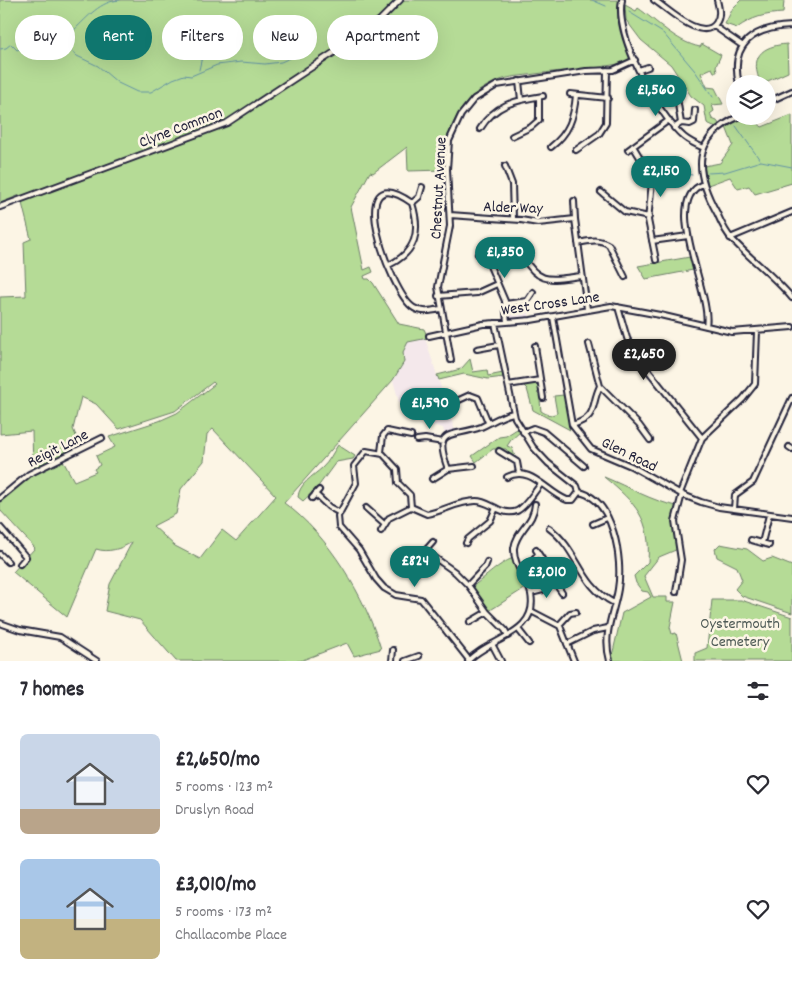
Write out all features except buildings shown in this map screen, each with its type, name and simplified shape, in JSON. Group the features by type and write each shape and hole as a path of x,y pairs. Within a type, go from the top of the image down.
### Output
{"main road":[{"name":"Clyne Common","path":"0,208 228,123 362,34 379,21 400,0"}],"street":[{"path":"622,0 622,28 639,70 674,128 687,140 704,148"},
{"path":"654,0 690,26 702,30 714,26 719,16 717,0"},
{"path":"714,26 743,46"},
{"path":"738,75 736,66 743,46 754,34 764,29 792,26"},
{"name":"Chestnut Avenue","path":"451,360 452,354 445,332 438,296 439,274 448,240 450,215 447,169 448,150 456,122 474,98 497,86 519,81 622,67 634,58"},
{"path":"639,70 649,67"},
{"path":"576,150 599,134 604,126 608,98 607,70"},
{"path":"519,81 521,100"},
{"path":"670,82 677,98 681,123"},
{"path":"776,98 792,91"},
{"path":"570,94 608,98"},
{"path":"551,147 568,130 573,118 576,95"},
{"path":"480,129 499,107 521,100 541,97 539,120 519,135 512,136"},
{"path":"674,128 681,123 690,124 694,122 695,110"},
{"path":"628,150 669,120"},
{"path":"726,125 713,133 704,148 700,163 703,184 730,238 792,298"},
{"path":"633,146 651,178 652,188 649,217 656,260"},
{"path":"505,166 512,184 513,219"},
{"path":"703,184 695,187 689,195 688,236 707,308 706,326"},
{"path":"412,203 418,197 422,187"},
{"path":"600,192 625,212 649,217"},
{"path":"412,203 398,196 387,194 380,196 375,202 374,211 378,234 389,265 409,305 421,311 440,309"},
{"path":"574,201 587,309"},
{"path":"389,265 402,259 413,244 415,231 412,203"},
{"path":"730,238 792,212"},
{"name":"Alder Way","path":"450,215 513,219 538,223 575,219"},
{"path":"652,241 688,236"},
{"path":"578,243 593,240 609,245 620,273 625,277"},
{"path":"478,254 487,259 505,304 507,322"},
{"path":"524,257 529,261 535,274 543,278 582,276"},
{"path":"438,296 477,293 497,284"},
{"path":"505,304 527,301 533,292"},
{"path":"618,307 627,338 635,354 702,438"},
{"name":"West Cross Lane","path":"430,336 495,323 553,317 587,309 618,307 732,332 792,328"},
{"name":"Glen Road","path":"553,317 572,425 591,449 630,466 681,494 719,507 792,517"},
{"path":"495,323 513,413 523,432 542,456 577,486 579,492"},
{"path":"676,592 681,560 675,521 681,494 702,438 754,387 757,376 757,331"},
{"path":"572,425 586,420 593,413 600,386 589,344"},
{"path":"476,349 499,346"},
{"path":"536,346 543,398"},
{"path":"508,385 540,380"},
{"path":"600,386 639,425 650,440"},
{"path":"458,394 460,399 470,395 480,399 488,422"},
{"path":"734,509 735,495 753,482 792,398"},
{"path":"448,469 442,452 443,442 454,433 477,428 513,413"},
{"path":"523,432 533,428 544,432 584,466"},
{"path":"381,452 386,432 390,431 411,436"},
{"path":"402,440 404,434"},
{"name":"Reigit Lane","path":"0,498 29,474 102,438"},
{"path":"416,440 428,439 443,442"},
{"path":"360,448 363,452"},
{"path":"411,507 409,493 398,483 397,469 381,452 369,450 363,452 354,466 356,483 340,513 338,525 359,550 381,585 396,595 421,599 469,660 481,648 508,636 518,629 531,611 531,593 514,558 515,544 518,536 531,515 535,504"},
{"path":"500,451 507,452 517,462 519,473"},
{"path":"432,479 437,473 467,463 474,466"},
{"path":"511,477 519,473 529,476 567,500 573,500 579,492"},
{"path":"411,507 427,514 460,503 480,501 506,513 515,513 522,508 541,484"},
{"path":"319,490 314,496 340,513"},
{"path":"579,492 588,494 598,503 608,518 615,537 618,554 618,590 608,628 610,661"},
{"path":"371,511 375,507"},
{"path":"381,531 389,518 411,507"},
{"path":"366,508 384,524"},
{"path":"466,543 468,539 490,520 496,508"},
{"path":"762,543 769,515"},
{"path":"595,522 608,518"},
{"path":"0,527 26,557 20,564"},
{"path":"549,528 568,547 589,584 601,596 614,603"},
{"path":"750,540 769,545"},
{"path":"417,572 419,558 424,550 433,542"},
{"path":"424,550 468,585 487,612 508,636"},
{"path":"521,572 537,552 542,559"},
{"path":"0,554 8,562"},
{"path":"468,585 485,567 487,562"},
{"path":"485,567 490,569"},
{"path":"551,577 562,593"},
{"path":"531,593 543,590 553,582"},
{"path":"531,611 558,625 574,661"},
{"path":"470,622 487,612"},
{"path":"558,625 570,613 576,612"},
{"path":"0,623 20,630 60,637 97,661"},
{"path":"568,644 593,631 608,628"},
{"path":"518,629 530,643"},
{"path":"492,644 501,661"},
{"path":"392,661 393,650"},
{"path":"405,661 419,656"}],"shaded area":[{"path":"527,302 530,319 508,320 507,305"},
{"path":"425,338 455,431 445,436 443,428 403,417 393,380 404,362 403,352 408,342"}],"green space":[{"path":"0,0 620,0 619,20 630,57 627,62 593,68 511,77 485,87 473,95 456,116 447,142 445,170 408,171 407,147 373,173 370,172 351,207 364,270 371,267 373,272 364,276 365,279 369,279 373,283 399,324 424,329 428,338 408,342 403,352 404,362 393,380 284,503 316,532 343,568 366,609 381,649 354,656 347,643 300,661 176,661 140,620 105,611 110,584 132,542 114,550 96,549 67,617 13,572 35,548 0,510 0,500 3,497 27,477 62,459 74,481 96,472 94,469 100,465 96,456 115,447 109,437 159,421 177,413 215,384 213,382 175,411 119,429 96,404 81,397 73,429 81,447 33,470 32,431 0,434 0,297 26,296 24,242 31,239 20,195 0,203","holes":["213,429 276,496 236,541 222,530 200,559 175,546 153,526 176,514 181,489 204,461 207,434"]},
{"path":"741,0 784,0 783,13 759,17 737,28 725,24 733,8"},
{"path":"625,5 636,11 638,8 683,41 700,47 702,44 721,55 716,66 717,72 714,72 712,68 701,73 707,87 715,88 723,104 712,105 714,111 710,114 712,119 719,124 716,127 707,123 704,106 691,96 671,65 641,40 626,20"},
{"path":"787,44 788,72 776,77 776,75 758,75 756,67 760,55 764,50"},
{"path":"792,115 792,183 755,194 749,186 738,189 730,177 708,185 704,166 720,163 733,145 726,127 730,125 760,125 762,127 776,125 776,121"},
{"path":"690,257 693,270 646,279 638,266"},
{"path":"470,359 473,372 487,370 488,376 503,373 504,377 488,379 464,374 439,380 437,375 461,369"},
{"path":"539,383 541,390 537,393 542,397 540,400 541,411 545,413 551,415 557,413 554,396 564,395 570,430 533,410 527,389 523,385"},
{"path":"517,429 520,432 507,446 512,448 516,459 506,449 493,449 476,462 472,456 499,437 506,436"},
{"path":"338,445 355,456 353,459 336,462 317,488 303,501 298,497 301,488 324,466"},
{"path":"604,477 649,497 677,506 673,520 678,549 659,557 644,576 653,597 667,597 667,602 675,602 670,627 672,634 676,633 683,661 614,661 612,656 622,613 651,597 648,592 642,591 636,583 634,576 648,562 647,534 644,523 633,504"},
{"path":"720,544 747,549 763,561 772,558 792,566 792,613 742,596 735,589 742,580 737,567 717,557 715,549"},
{"path":"513,558 525,588 489,611 473,586 497,567"},
{"name":"Oystermouth Cemetery","path":"712,600 741,600 792,617 792,661 695,661 695,653 707,648"}],"waterway":[{"path":"75,29 89,15 106,3 120,0"},
{"path":"592,0 606,6"},
{"path":"629,12 663,33 695,71 713,97"},
{"path":"0,49 6,48 11,44 15,48"},
{"path":"75,54 98,66 118,83 137,92 151,92 173,79 184,75 191,76 217,65 241,62 265,64 286,60"},
{"path":"199,70 201,60"},
{"path":"736,126 760,160"},
{"path":"708,173 725,172 761,161 792,167"},
{"path":"655,177 673,171 692,175"}]}
